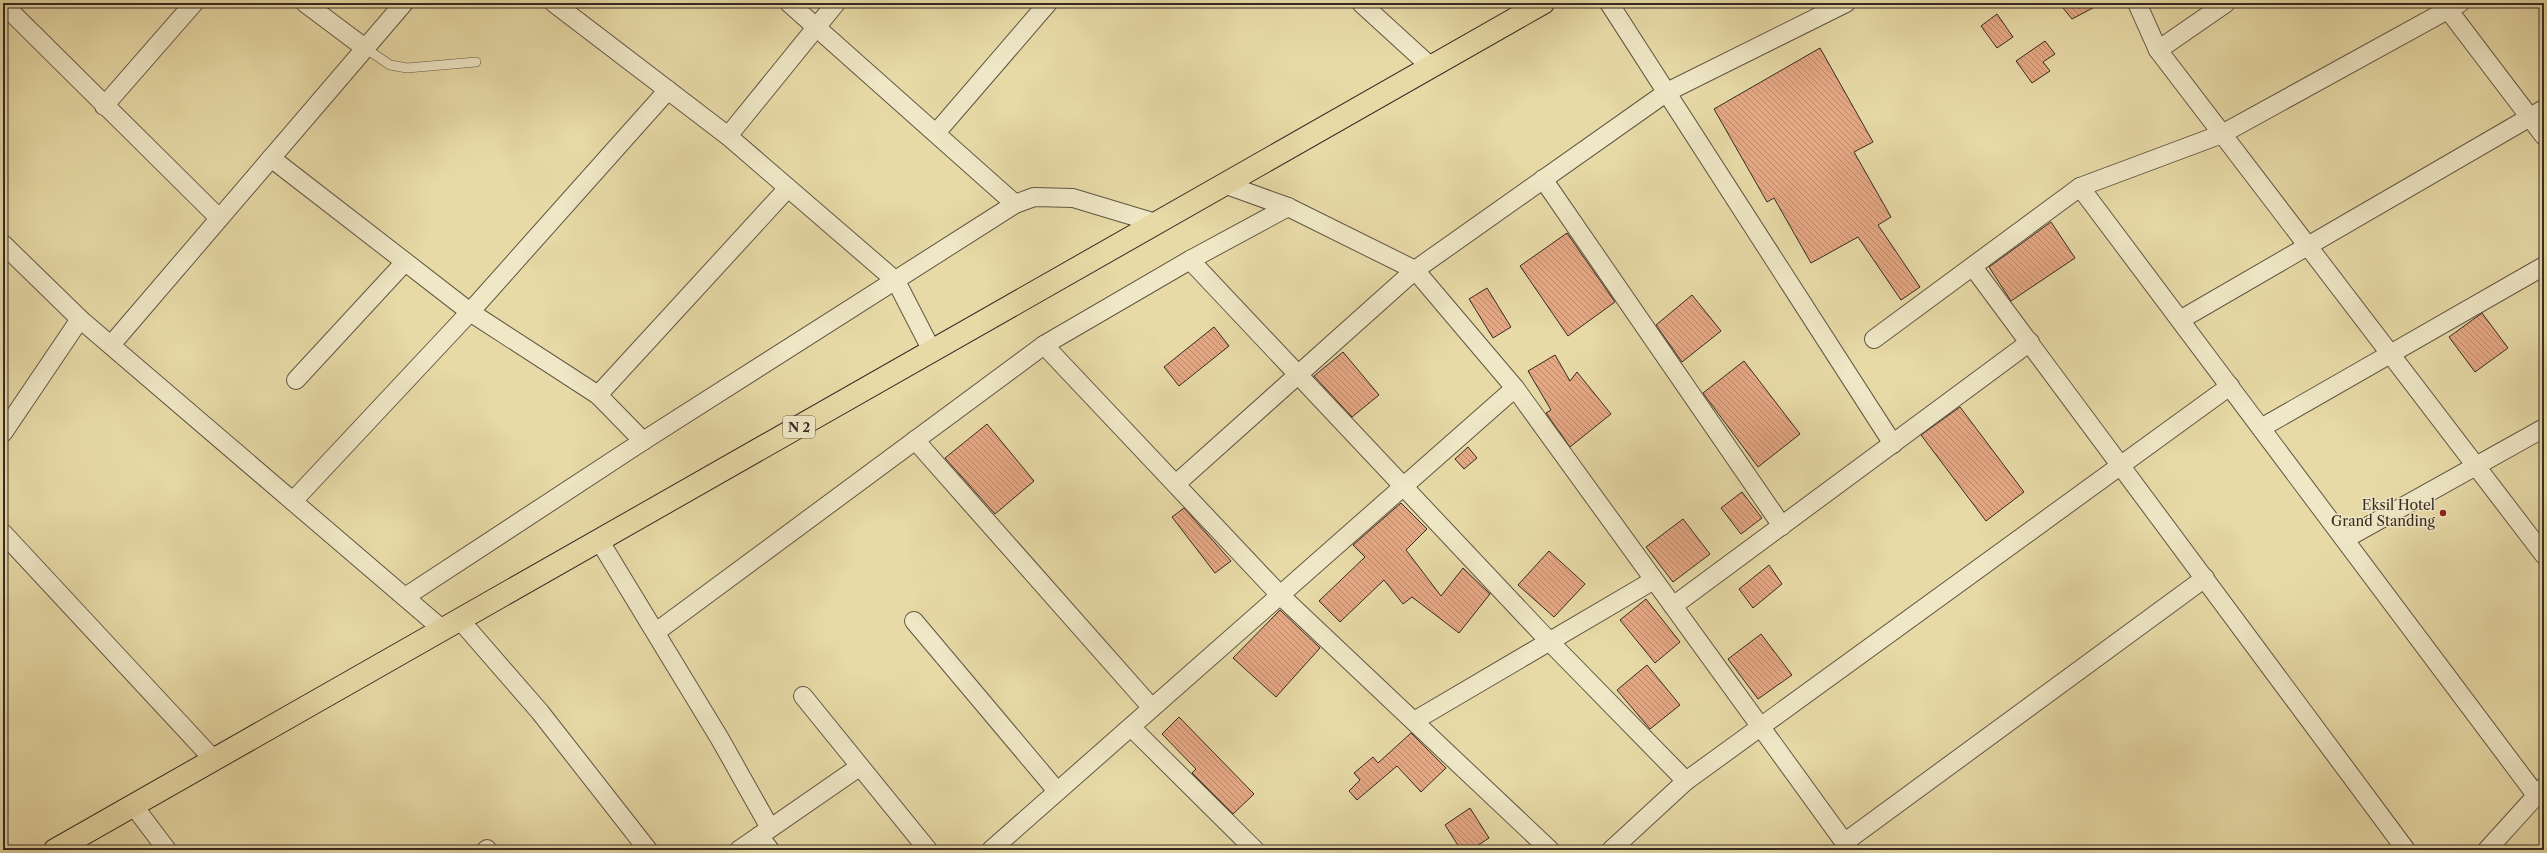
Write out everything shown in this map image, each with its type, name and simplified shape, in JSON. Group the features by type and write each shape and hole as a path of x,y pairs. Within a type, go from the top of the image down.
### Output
{"highway":[{"name":"N 2","path":"55,850 1543,3"}],"street":[{"path":"104,106 194,3"},
{"path":"305,3 365,48"},
{"path":"111,344 404,3"},
{"path":"554,3 728,136 896,281 932,351"},
{"path":"789,3 1016,204"},
{"path":"728,136 836,3"},
{"path":"1361,3 1431,67"},
{"path":"1609,3 1893,444"},
{"path":"1176,483 1416,270 1543,179 1667,92 1846,3"},
{"path":"2136,3 2158,50 2544,555"},
{"path":"2158,50 2226,3"},
{"path":"3,4 104,106 219,218"},
{"path":"936,133 1043,5"},
{"path":"1874,339 2080,187 2222,134 2451,5 2537,113 2544,136"},
{"path":"293,501 470,312 668,90"},
{"path":"2180,320 2537,113"},
{"path":"271,158 470,312 598,395 643,441"},
{"path":"1543,179 1782,526"},
{"path":"1224,184 1288,207 1416,270 1515,388 1848,846 2205,578"},
{"path":"2080,187 2345,539 2542,792 2487,850"},
{"path":"598,395 788,188"},
{"path":"405,597 643,441 1016,204 1034,197 1073,198 1156,223"},
{"path":"656,632 1044,345 1190,260 1288,207"},
{"path":"4,246 80,319 405,597 451,624 540,712 648,850"},
{"path":"1190,260 1549,641 1686,781"},
{"path":"296,380 406,262"},
{"path":"2261,428 2544,266"},
{"path":"1973,267 2406,850"},
{"path":"3,433 80,319"},
{"path":"1673,606 2030,342"},
{"path":"1044,345 1176,483 1280,595 1550,850"},
{"path":"1611,850 1686,781 2230,386"},
{"path":"991,850 1515,388"},
{"path":"2345,539 2544,428"},
{"path":"915,440 1152,708"},
{"path":"3,533 214,760"},
{"path":"599,540 656,632 766,838"},
{"path":"1414,721 1654,580"},
{"path":"914,621 1058,791"},
{"path":"803,696 859,767 928,850"},
{"path":"1131,727 1255,850"},
{"path":"739,850 766,838 859,767"},
{"path":"133,805 167,850"}],"lane":[{"path":"365,48 390,65 407,68 476,62"}],"building":[{"path":"2059,3 2102,3 2072,19"},
{"path":"1997,14 2013,37 1997,48 1981,26"},
{"path":"2045,41 2055,54 2043,62 2050,71 2032,83 2016,61"},
{"path":"1820,48 1873,142 1854,152 1891,217 1878,225 1920,287 1901,300 1858,237 1811,263 1774,198 1767,202 1714,109"},
{"path":"2051,222 2075,258 2011,301 1989,267"},
{"path":"1567,233 1615,302 1568,336 1520,266"},
{"path":"1487,288 1511,327 1493,338 1469,299"},
{"path":"1692,295 1721,331 1682,362 1656,325"},
{"path":"2482,313 2508,348 2475,372 2449,337"},
{"path":"1214,327 1229,346 1179,386 1164,367"},
{"path":"1343,352 1379,395 1352,417 1314,376"},
{"path":"1555,355 1570,381 1577,372 1611,414 1570,447 1546,413 1551,410 1528,371"},
{"path":"1744,361 1800,434 1758,467 1703,393"},
{"path":"1960,407 2024,492 1986,521 1921,435"},
{"path":"987,424 1034,481 995,514 945,458"},
{"path":"1468,447 1477,458 1464,469 1455,459"},
{"path":"1742,492 1762,518 1741,534 1721,508"},
{"path":"1401,503 1427,529 1406,550 1441,596 1463,568 1490,594 1459,633 1412,597 1403,604 1384,580 1340,622 1319,601 1365,557 1353,545"},
{"path":"1184,508 1231,561 1215,573 1172,517"},
{"path":"1683,519 1710,554 1673,582 1646,547"},
{"path":"1549,551 1585,584 1554,617 1518,585"},
{"path":"1769,565 1782,584 1753,608 1739,589"},
{"path":"1646,599 1680,642 1655,663 1620,620"},
{"path":"1280,610 1320,648 1276,697 1233,658"},
{"path":"1761,634 1792,675 1758,699 1728,659"},
{"path":"1647,665 1680,705 1650,729 1617,690"},
{"path":"1179,717 1254,794 1233,814 1192,773 1196,769 1162,734"},
{"path":"1411,733 1446,768 1421,792 1397,766 1357,800 1349,791 1360,780 1354,773 1373,757 1378,763"},
{"path":"1470,808 1489,838 1471,850 1461,850 1445,825"}],"place":[{"name":"Eksil Hotel Grand Standing","path":"2443,513"}]}
